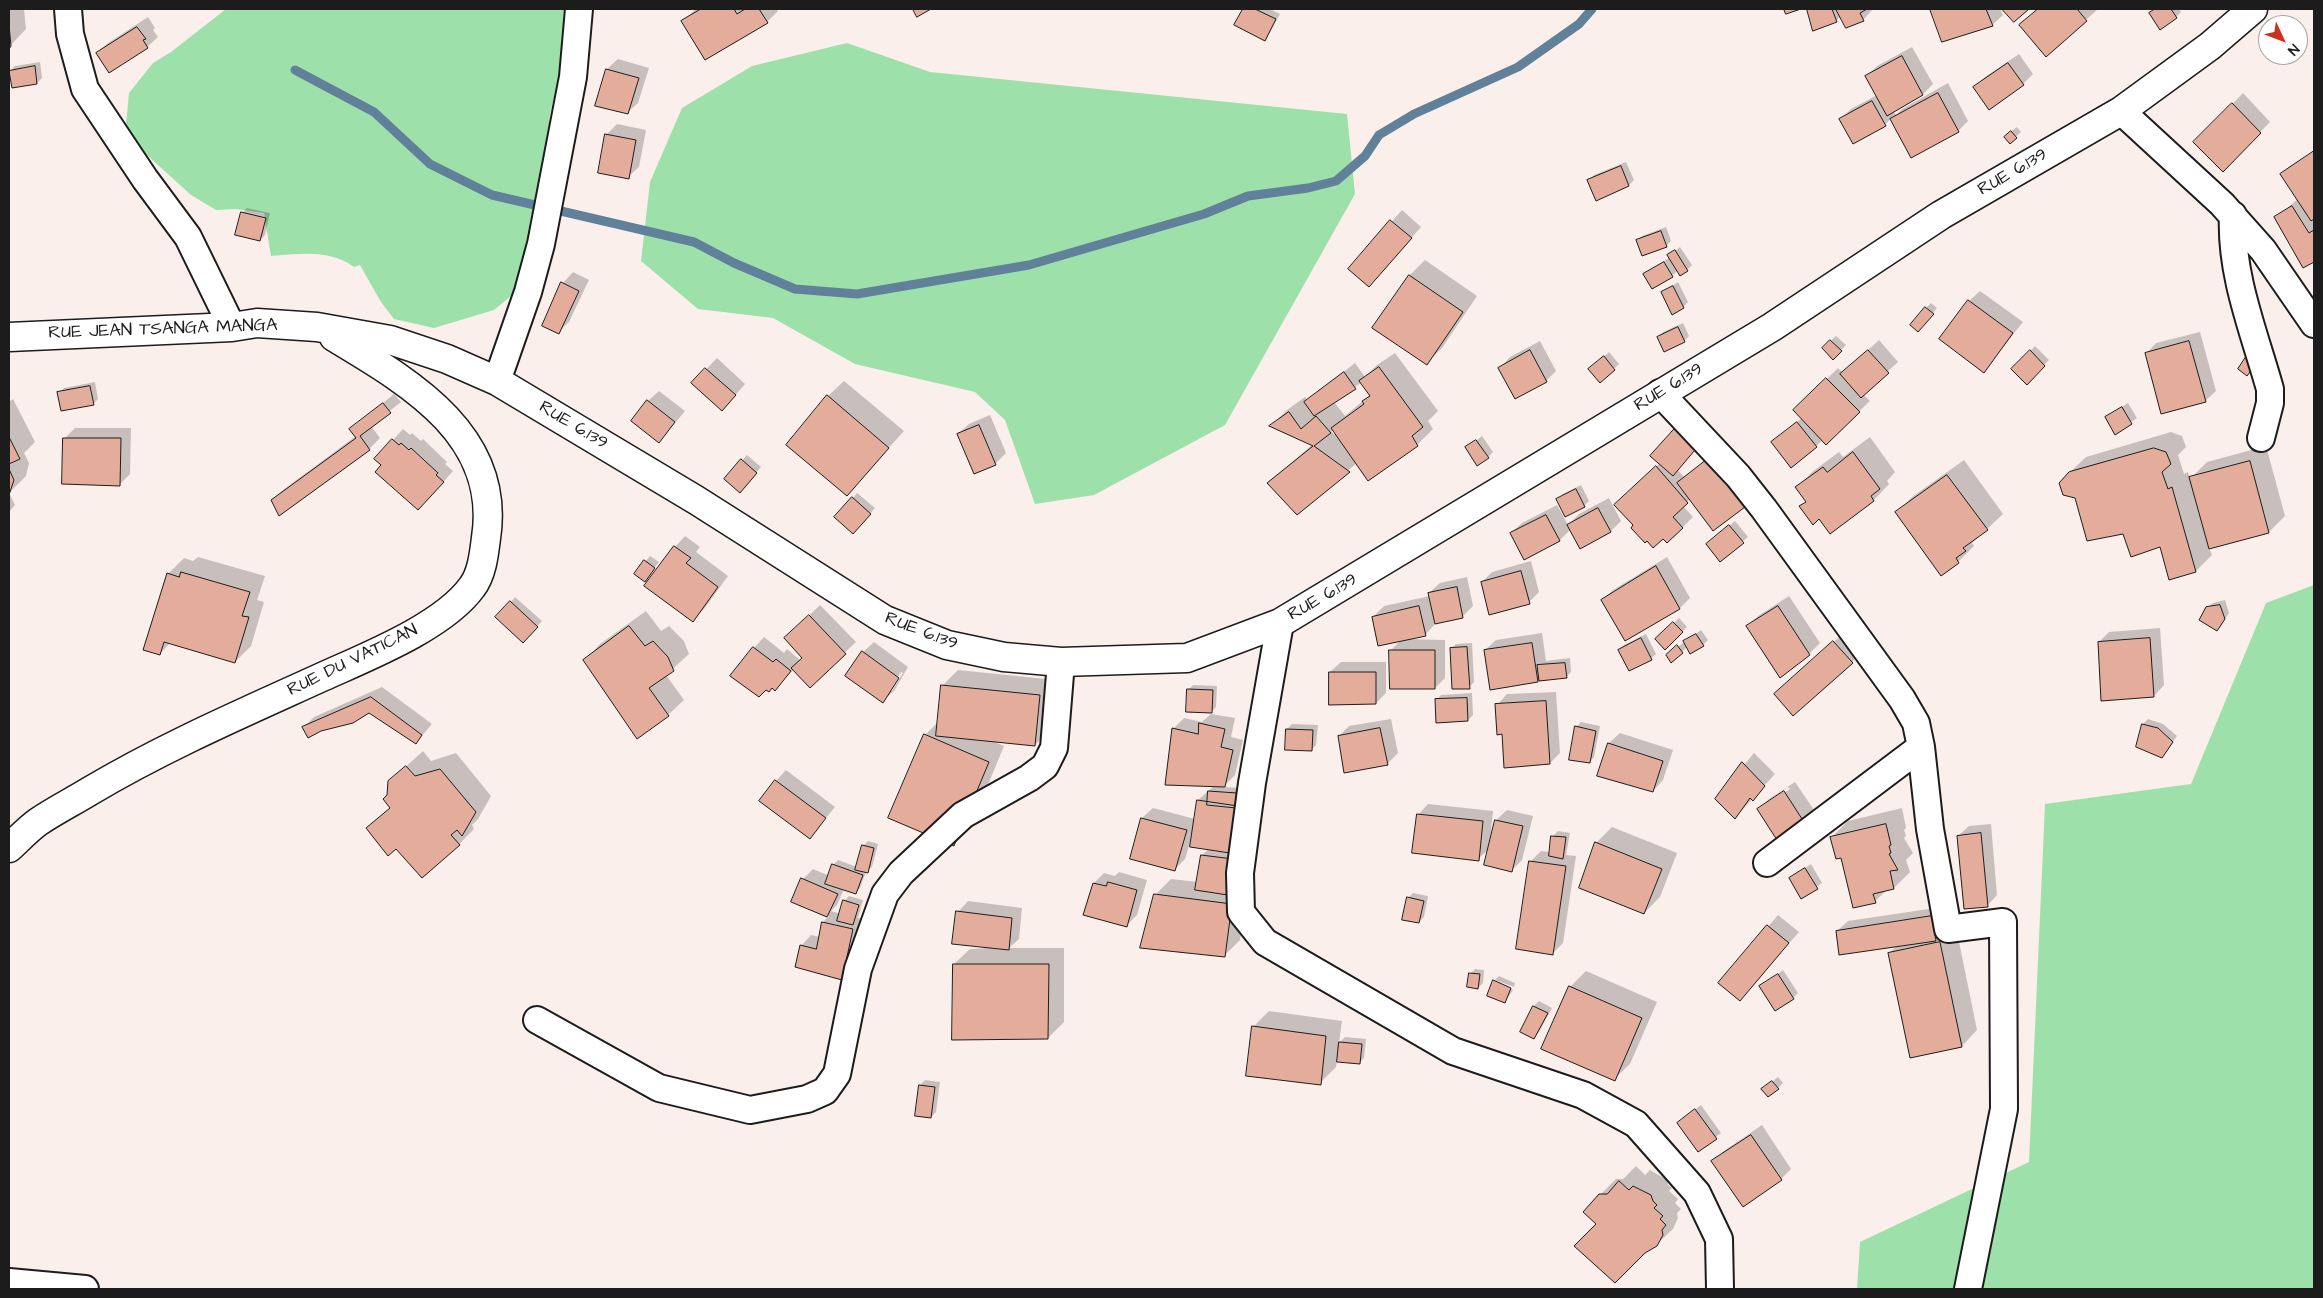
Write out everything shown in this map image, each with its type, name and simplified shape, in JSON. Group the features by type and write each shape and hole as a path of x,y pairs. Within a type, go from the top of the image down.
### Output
{"street":[{"path":"68,9 70,34 85,89 145,179 188,237 232,327"},
{"path":"496,381 528,292 541,244 573,77 579,9"},
{"name":"RUE 6.139","path":"317,327 390,340 447,359 496,381 696,500 885,620 947,645 1004,657 1061,662 1187,658 1280,623 1772,327 1941,215 2121,111 2210,46 2253,9"},
{"path":"2121,111 2233,215 2264,250 2314,324"},
{"path":"2233,215 2232,240 2235,268 2270,389 2270,403 2261,438"},
{"name":"RUE JEAN TSANGA MANGA","path":"9,337 232,327 257,323 317,327"},
{"name":"RUE DU VATICAN","path":"9,848 38,822 126,770 209,729 410,636 454,606 473,586 483,562 489,522 485,482 469,444 432,403 383,366 317,327"},
{"path":"1660,393 1738,476 1764,509 1902,699 1916,723 1921,747 1930,829 1948,928 2003,922 2004,1110 1968,1289"},
{"path":"1280,623 1252,784 1241,863 1241,912 1265,942 1454,1051 1583,1095 1636,1124 1696,1193 1719,1239 1720,1289"},
{"path":"537,1020 659,1088 750,1110 807,1099 825,1091 836,1074 858,969 885,894 901,874 963,815 1029,778 1045,766 1054,748 1061,662"},
{"path":"1767,862 1921,747"},
{"path":"9,1282 85,1289"}],"green space":[{"path":"226,9 577,9 550,114 532,272 522,287 494,310 434,328 394,319 381,302 360,265 354,267 345,261 325,255 292,254 271,256 264,213 236,209 216,210 191,195 125,135 129,93 153,63 171,52"},
{"path":"847,43 930,72 1347,114 1355,194 1225,425 1094,495 1035,504 1005,420 975,392 855,364 773,318 698,309 641,261 650,182 682,108 752,66"},
{"path":"2314,585 2314,1289 1857,1289 1860,1242 2029,1162 2045,804 2191,784 2266,603"}],"building":[{"path":"701,9 734,9 737,14 745,9 759,9 768,23 705,60 681,21"},
{"path":"913,9 931,9 917,17"},
{"path":"1243,9 1255,9 1276,19 1265,41 1234,25"},
{"path":"1784,9 1801,9 1786,14"},
{"path":"1807,9 1832,9 1837,22 1813,31"},
{"path":"1836,9 1867,9 1860,13 1864,21 1846,28"},
{"path":"1930,9 1986,9 1993,26 1942,42"},
{"path":"2002,9 2029,9 2014,22"},
{"path":"2038,9 2077,9 2087,21 2046,57 2019,25"},
{"path":"2155,9 2171,9 2177,18 2160,30 2149,13"},
{"path":"9,25 11,46 9,49"},
{"path":"137,27 146,39 143,40 148,48 109,73 96,53"},
{"path":"1902,56 1923,95 1887,116 1865,76"},
{"path":"2008,63 2024,85 1989,110 1973,87"},
{"path":"35,66 37,84 12,88 9,71"},
{"path":"606,69 639,78 628,114 595,106"},
{"path":"1938,93 1959,132 1911,158 1890,119"},
{"path":"1872,101 1886,126 1853,144 1839,119"},
{"path":"2232,103 2261,133 2223,172 2193,142"},
{"path":"2011,131 2017,138 2010,144 2004,137"},
{"path":"605,134 636,140 629,179 598,173"},
{"path":"2314,151 2314,219 2311,221 2280,174"},
{"path":"1621,166 1629,186 1596,201 1587,180"},
{"path":"2292,206 2309,233 2314,230 2314,262 2303,268 2274,217"},
{"path":"241,212 266,218 260,241 235,235"},
{"path":"1390,220 1412,238 1369,287 1348,269"},
{"path":"1661,231 1667,247 1642,256 1636,240"},
{"path":"1675,250 1688,271 1680,276 1667,255"},
{"path":"1664,262 1673,277 1652,289 1643,274"},
{"path":"1409,275 1463,312 1427,365 1372,328"},
{"path":"561,282 579,291 559,334 542,326"},
{"path":"1673,286 1684,308 1672,315 1661,292"},
{"path":"1968,300 2013,333 1984,373 1939,339"},
{"path":"1925,307 1934,314 1918,332 1910,325"},
{"path":"1678,327 1685,342 1664,352 1657,337"},
{"path":"1830,340 1842,351 1833,360 1822,348"},
{"path":"2189,341 2206,402 2161,414 2145,353"},
{"path":"1530,350 1547,382 1515,399 1498,368"},
{"path":"1868,350 1889,373 1861,398 1840,374"},
{"path":"2030,350 2045,366 2027,385 2011,369"},
{"path":"1604,356 1615,370 1600,383 1588,369"},
{"path":"2246,357 2255,365 2247,376 2238,369"},
{"path":"1379,367 1423,427 1412,436 1418,446 1368,481 1331,428 1364,404 1362,401 1370,396 1359,381"},
{"path":"705,368 736,395 722,411 691,383"},
{"path":"1344,372 1356,389 1314,416 1304,402"},
{"path":"1826,378 1860,412 1826,445 1793,410"},
{"path":"90,386 94,405 61,411 57,392"},
{"path":"827,395 889,448 847,496 786,445"},
{"path":"647,400 675,422 659,443 631,421"},
{"path":"383,403 391,413 360,436 370,450 279,516 271,500 356,438 349,429"},
{"path":"2122,407 2132,424 2115,435 2105,417"},
{"path":"1289,412 1301,429 1316,416 1331,433 1314,446 1350,472 1297,515 1267,483 1313,446 1269,426"},
{"path":"1797,422 1817,447 1791,468 1771,442"},
{"path":"979,425 996,465 974,474 957,434"},
{"path":"1678,425 1700,444 1673,476 1650,456"},
{"path":"9,437 20,459 9,464"},
{"path":"63,438 121,438 120,486 62,484"},
{"path":"392,439 399,445 401,443 409,450 411,448 438,473 436,475 444,482 418,510 375,472 381,465 374,459"},
{"path":"1476,440 1489,458 1477,466 1465,447"},
{"path":"2154,448 2166,452 2171,464 2162,472 2168,489 2172,487 2196,572 2169,580 2160,547 2131,557 2123,534 2087,541 2075,498 2063,495 2059,483 2069,472"},
{"path":"1853,452 1880,489 1871,496 1874,501 1830,534 1819,519 1813,525 1799,506 1806,502 1795,487 1823,467 1827,472"},
{"path":"1709,458 1745,507 1713,531 1677,483"},
{"path":"741,459 757,473 740,493 724,479"},
{"path":"2250,461 2269,533 2209,549 2189,477"},
{"path":"1656,466 1688,503 1673,517 1683,528 1667,543 1663,539 1653,548 1647,541 1645,543 1631,528 1633,525 1614,505"},
{"path":"9,469 14,480 9,495"},
{"path":"1947,475 1988,530 1963,548 1966,551 1956,558 1959,563 1941,576 1895,512"},
{"path":"1576,489 1585,507 1565,517 1556,499"},
{"path":"852,497 871,514 853,534 834,517"},
{"path":"1598,508 1611,532 1580,549 1567,525"},
{"path":"1546,515 1560,541 1524,560 1510,533"},
{"path":"1729,525 1744,543 1720,562 1706,544"},
{"path":"674,546 691,558 686,563 718,587 693,622 644,586"},
{"path":"644,560 655,568 645,582 634,574"},
{"path":"1656,566 1680,609 1625,641 1601,600"},
{"path":"1521,571 1530,604 1489,615 1481,582"},
{"path":"181,572 250,592 242,616 249,617 235,663 164,642 160,655 143,650 167,573 179,577"},
{"path":"1457,587 1463,618 1435,624 1428,593"},
{"path":"510,601 538,627 523,643 495,617"},
{"path":"2220,605 2225,619 2217,631 2199,620 2206,607"},
{"path":"1419,606 1426,636 1378,646 1372,617"},
{"path":"1778,606 1810,655 1780,678 1746,626"},
{"path":"809,615 846,654 810,688 791,668 802,658 784,638"},
{"path":"1673,622 1683,632 1665,650 1655,639"},
{"path":"629,626 645,646 653,641 668,657 674,671 649,688 669,716 637,739 583,660"},
{"path":"1696,634 1704,646 1690,654 1683,641"},
{"path":"1641,638 1652,660 1629,671 1618,650"},
{"path":"2150,638 2154,697 2101,701 2098,642"},
{"path":"1833,641 1853,663 1793,716 1774,694"},
{"path":"1532,643 1538,682 1490,690 1484,650"},
{"path":"1677,645 1683,653 1671,663 1666,655"},
{"path":"753,647 773,662 776,659 791,671 775,691 772,688 769,692 766,690 759,697 730,676"},
{"path":"1467,647 1470,689 1452,689 1450,648"},
{"path":"1389,650 1435,650 1435,689 1390,689"},
{"path":"862,651 899,678 883,703 845,676"},
{"path":"1565,663 1567,678 1539,681 1537,665"},
{"path":"1329,672 1376,672 1376,704 1329,705"},
{"path":"941,685 1040,695 1035,746 936,736"},
{"path":"1187,689 1213,690 1212,713 1186,712"},
{"path":"371,697 422,735 416,744 369,713 353,723 321,731 308,738 302,727"},
{"path":"1467,698 1468,721 1436,723 1435,699"},
{"path":"1546,701 1550,764 1504,768 1502,734 1497,735 1495,704"},
{"path":"1199,723 1225,729 1221,747 1233,750 1225,787 1165,785 1172,728 1198,734"},
{"path":"2142,724 2158,728 2173,742 2162,758 2136,747"},
{"path":"1575,726 1596,731 1590,763 1569,760"},
{"path":"1380,728 1388,765 1344,773 1338,736"},
{"path":"1286,729 1313,730 1312,751 1285,750"},
{"path":"924,734 989,762 954,846 888,818"},
{"path":"1608,743 1663,761 1653,792 1597,776"},
{"path":"1742,762 1765,786 1753,801 1750,798 1735,819 1715,799"},
{"path":"406,766 415,776 440,769 476,812 462,836 457,830 451,835 460,845 422,878 396,849 388,856 366,828 390,808 383,799 387,795 388,781"},
{"path":"775,780 826,818 810,839 759,801"},
{"path":"1208,791 1237,793 1236,808 1207,805"},
{"path":"1784,791 1804,822 1777,840 1757,809"},
{"path":"1197,800 1238,806 1230,853 1190,847"},
{"path":"1417,814 1483,821 1479,861 1412,853"},
{"path":"1141,818 1187,830 1175,871 1130,859"},
{"path":"1495,820 1523,826 1512,872 1484,865"},
{"path":"1886,824 1891,845 1889,846 1891,853 1889,854 1898,870 1890,871 1894,889 1873,894 1876,903 1853,908 1841,858 1836,859 1830,837"},
{"path":"1981,833 1988,907 1964,909 1957,836"},
{"path":"1551,836 1566,837 1563,859 1549,856"},
{"path":"1595,842 1662,869 1644,914 1579,888"},
{"path":"862,845 874,848 868,873 855,870"},
{"path":"1201,855 1233,859 1228,895 1195,890"},
{"path":"1529,861 1566,866 1553,955 1516,949"},
{"path":"832,864 863,875 856,894 825,884"},
{"path":"1805,868 1818,889 1801,899 1789,878"},
{"path":"801,878 838,894 827,917 791,902"},
{"path":"1108,882 1137,890 1127,927 1083,915 1093,883 1106,886"},
{"path":"1154,894 1232,904 1225,957 1140,948"},
{"path":"1407,897 1424,901 1419,923 1402,920"},
{"path":"843,900 859,905 853,925 837,921"},
{"path":"956,911 1012,918 1009,950 952,944"},
{"path":"1932,916 1936,941 1839,955 1836,931"},
{"path":"822,922 853,929 842,980 795,967 800,945 816,949"},
{"path":"1767,925 1789,943 1740,1001 1718,983"},
{"path":"1940,942 1962,1047 1910,1058 1888,953"},
{"path":"953,964 1049,964 1048,1039 952,1040"},
{"path":"1469,973 1480,974 1478,989 1467,987"},
{"path":"1778,974 1794,999 1775,1011 1759,986"},
{"path":"1493,980 1511,988 1505,1003 1487,996"},
{"path":"1569,986 1642,1018 1615,1081 1541,1049"},
{"path":"1533,1006 1548,1013 1534,1039 1520,1032"},
{"path":"1252,1026 1326,1036 1321,1085 1246,1076"},
{"path":"1339,1042 1362,1044 1360,1064 1337,1062"},
{"path":"1772,1081 1779,1089 1768,1097 1761,1089"},
{"path":"919,1085 935,1087 931,1118 915,1116"},
{"path":"1695,1109 1717,1139 1698,1152 1677,1123"},
{"path":"1751,1135 1782,1180 1743,1207 1711,1161"},
{"path":"1619,1181 1629,1190 1633,1186 1651,1195 1657,1205 1654,1208 1663,1216 1660,1219 1666,1225 1662,1230 1663,1235 1657,1246 1645,1253 1615,1283 1574,1246 1596,1224 1583,1212 1599,1194 1607,1194"}],"waterway":[{"path":"295,70 374,112 430,164 492,195 694,242 734,263 795,289 857,294 1029,265 1204,214 1248,196 1308,188 1336,181 1365,156 1379,135 1414,114 1518,67 1579,24 1592,9"}]}
